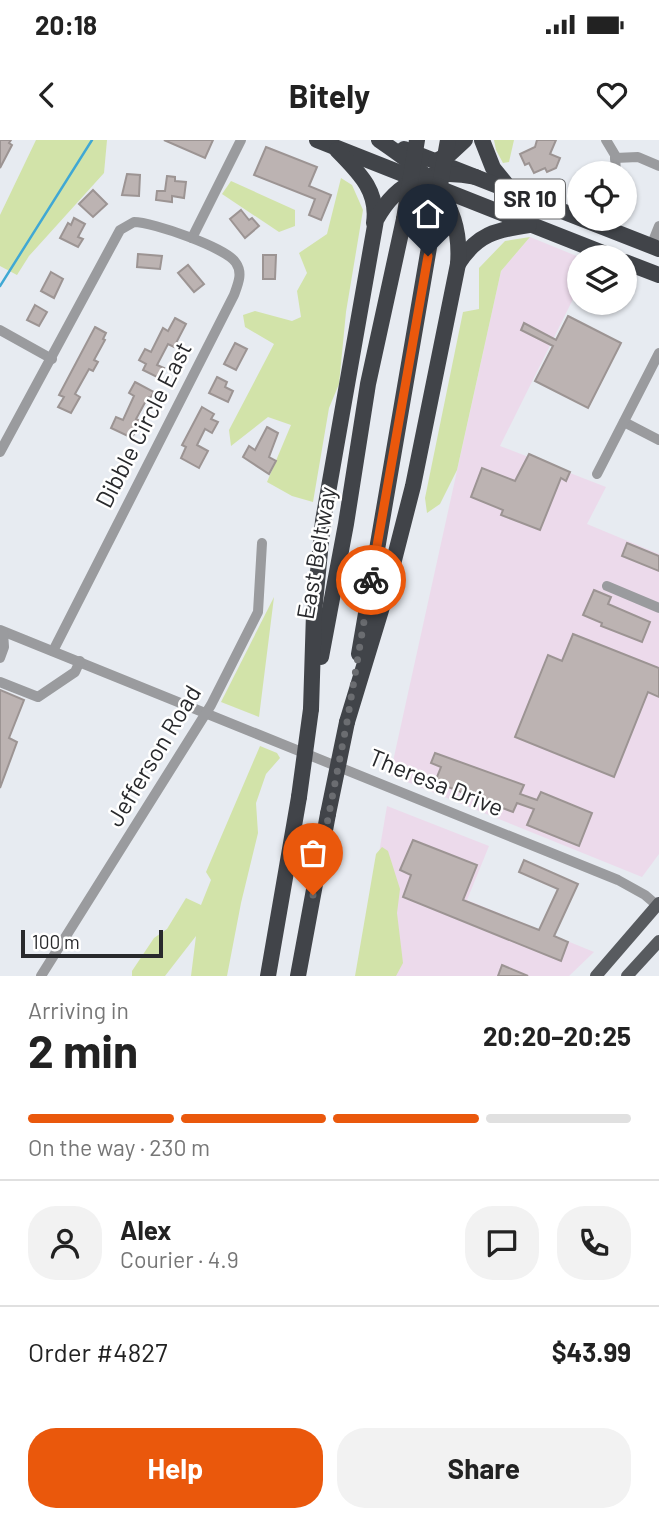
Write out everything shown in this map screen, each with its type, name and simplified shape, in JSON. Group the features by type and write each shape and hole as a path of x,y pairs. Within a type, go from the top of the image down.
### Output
{"highway":[{"path":"347,722 382,607 413,486 460,246 450,207 424,165 381,140"},
{"path":"298,976 347,722 448,140"},
{"path":"325,143 382,166 424,165 451,153 465,140"},
{"path":"482,140 491,165 514,193"},
{"path":"311,709 314,613 323,521 376,206 373,195 360,174 325,143"},
{"path":"372,235 380,214 395,193 411,182 424,165"},
{"name":"SR 10","path":"424,165 476,177 567,211"},
{"name":"SR 10","path":"424,165 446,186 468,201 582,245"},
{"name":"East Beltway","path":"268,976 368,384 404,219 424,165"},
{"path":"458,264 484,236 496,230 529,225"},
{"name":"SR 10","path":"619,231 655,247"},
{"path":"637,267 659,275"}],"main road":[{"path":"596,976 658,905"},
{"path":"628,976 659,941"}],"street":[{"path":"192,238 241,140"},
{"path":"606,140 615,159 638,157 659,166"},
{"name":"Dibble Circle East","path":"0,452 120,230 134,222 143,222 192,238 231,256 238,264 240,280 220,323 53,651"},
{"path":"655,247 659,226"},
{"path":"0,330 52,359"},
{"path":"597,474 659,353"},
{"path":"624,422 659,440"},
{"name":"Jefferson Road","path":"41,976 207,713 258,612 262,543"},
{"path":"607,586 659,608"},
{"path":"0,658 4,647 1,632"},
{"name":"Theresa Drive","path":"1,632 618,880 658,905"},
{"path":"0,682 38,697 75,672 79,662"}],"shaded area":[{"path":"530,237 567,252 567,311 500,446 606,487 587,524 659,554 659,854 642,877 390,775 501,271"},
{"path":"387,806 489,846 467,900 594,952 569,976 358,976"}],"green space":[{"path":"36,140 107,140 104,173 29,256 17,275 0,266 0,215"},
{"path":"494,140 514,140 509,162 503,163"},
{"path":"341,178 352,185 363,210 346,312 339,384 329,408 313,502 292,496 267,482 291,425 268,417 231,446 229,430 274,344 245,327 243,315 255,311 292,321 301,317 297,291 307,273 299,253 327,234"},
{"path":"231,181 295,210 295,226 279,232 222,194"},
{"path":"530,237 501,271 457,470 440,504 427,513 425,498 463,312 479,309 479,268 505,241"},
{"path":"274,597 259,717 221,702"},
{"path":"260,746 277,753 280,758 266,774 256,803 258,833 227,976 191,976 196,936 165,976 132,976 132,971 154,938 167,929 186,898 201,905 211,880 206,872"},
{"path":"382,847 388,851 400,889 397,913 403,963 396,976 355,976 376,854"}],"building":[{"path":"0,140 11,140 9,143 12,145 0,168"},
{"path":"164,140 213,140 205,158"},
{"path":"537,140 556,140 550,154 560,158 556,168 547,172 545,168 534,173 529,163 525,165 520,154 535,147"},
{"path":"266,147 317,167 309,186 331,195 321,220 309,215 315,199 254,175"},
{"path":"127,174 140,175 139,196 122,195"},
{"path":"167,176 175,177 175,181 186,182 184,198 172,196 172,202 156,200 157,191 165,191"},
{"path":"93,190 107,204 93,217 79,204"},
{"path":"241,210 249,220 252,218 259,226 245,238 230,219"},
{"path":"74,218 85,224 78,237 83,239 78,247 60,238"},
{"path":"138,254 162,256 160,269 137,267"},
{"path":"263,255 276,255 275,279 263,279"},
{"path":"188,265 204,284 194,292 178,273"},
{"path":"51,272 63,279 54,298 41,291"},
{"path":"35,305 47,312 39,326 27,320"},
{"path":"568,316 621,343 588,408 535,381 553,346 521,330 524,323 556,340"},
{"path":"175,318 186,324 174,347 168,344 157,365 164,368 159,378 143,370 146,364 139,360 145,349 151,352 163,328 168,331"},
{"path":"95,327 106,333 103,339 105,340 94,360 98,362 93,371 89,369 75,394 80,397 71,413 58,407 64,397 59,395"},
{"path":"235,343 247,349 236,370 224,364"},
{"path":"217,377 227,382 225,387 233,391 228,402 209,393"},
{"path":"135,382 154,392 148,397 136,419 140,421 132,438 111,428 116,417 123,420 134,396 129,393"},
{"path":"202,407 214,414 211,419 218,422 212,433 205,429 197,445 208,451 199,468 181,458 186,447 182,445"},
{"path":"267,427 278,433 269,457 276,461 269,474 243,457 249,446 255,450"},
{"path":"529,454 570,472 566,481 561,478 540,530 501,515 503,510 471,497 482,468 515,481"},
{"path":"627,543 659,556 659,571 622,556"},
{"path":"594,590 611,597 608,604 650,622 642,642 601,626 602,623 583,615"},
{"path":"573,634 659,668 659,697 648,692 614,777 515,737 548,655 562,661"},
{"path":"0,690 24,700 9,738 17,742 0,788"},
{"path":"435,753 524,785 520,794 537,800 541,792 592,813 579,846 527,825 534,809 517,803 513,812 435,782 441,767 431,763"},
{"path":"413,840 477,865 463,900 539,930 558,889 519,872 524,860 578,884 554,936 568,942 561,961 403,897 411,875 400,870"},
{"path":"502,965 528,976 498,976"}],"waterway":[{"path":"0,286 92,140"}],"way so far":[{"path":"313,895 347,722 371,580"}],"route":[{"path":"371,580 428,256"}]}
